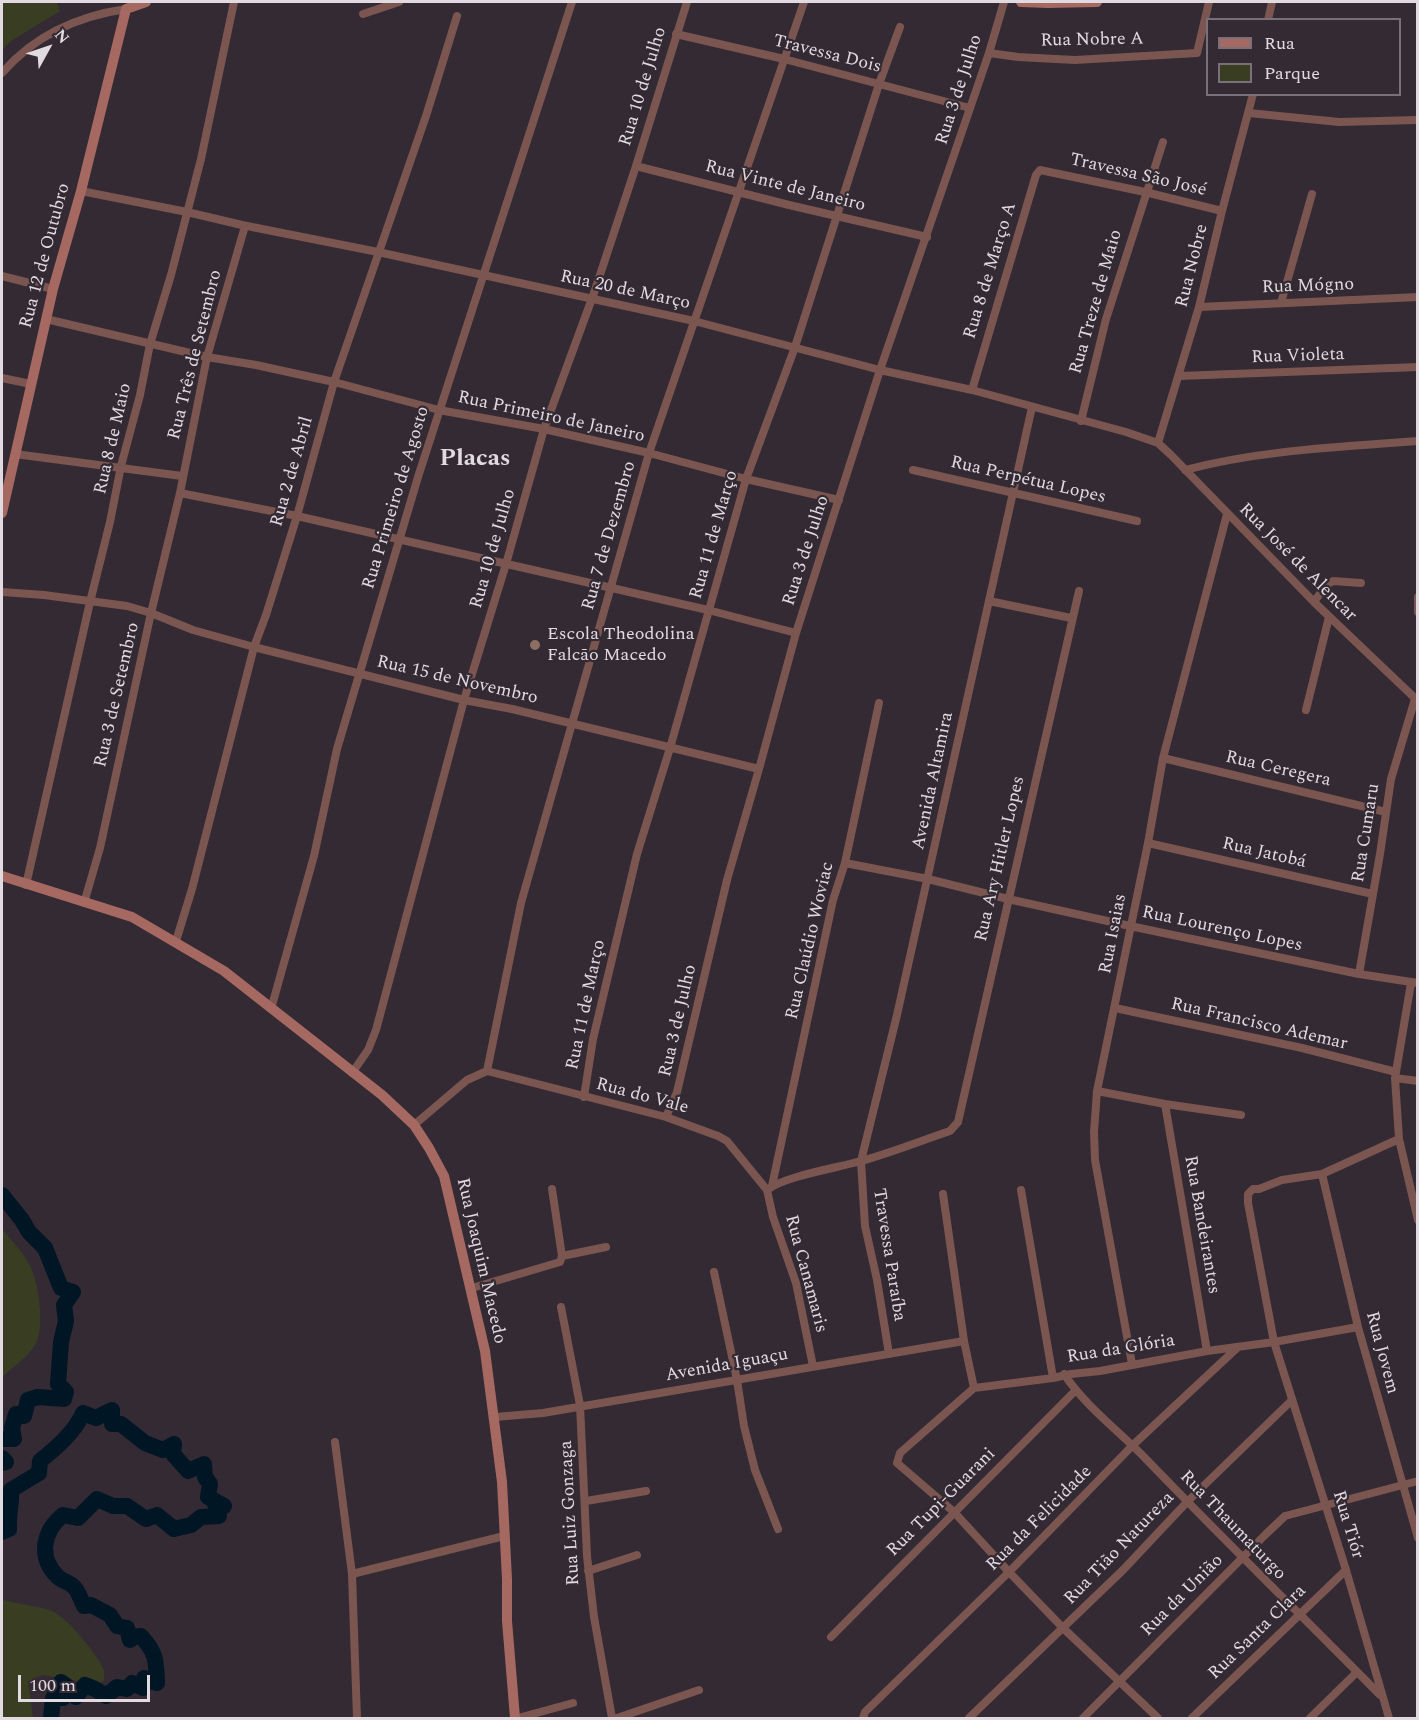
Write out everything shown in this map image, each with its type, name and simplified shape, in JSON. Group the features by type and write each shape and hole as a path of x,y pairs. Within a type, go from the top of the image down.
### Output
{"street":[{"path":"2,73 24,50 60,28 84,18 146,2"},
{"name":"Rua 8 de Maio","path":"26,885 121,466 140,395 150,344 203,148 234,2"},
{"path":"363,15 399,2"},
{"name":"Rua Primeiro de Agosto","path":"271,1009 314,856 337,749 399,541 439,410 572,2"},
{"name":"Rua 10 de Julho","path":"352,1073 368,1050 376,1030 464,700 544,429 636,166 687,2"},
{"name":"Rua 7 de Dezembro","path":"487,1071 521,903 649,453 804,2"},
{"name":"Rua 3 de Julho","path":"666,1117 677,1092 727,880 796,633 880,370 989,53 1004,2"},
{"path":"1021,2 1097,2"},
{"name":"Rua Nobre A","path":"989,53 1075,60 1197,53 1209,2"},
{"path":"1269,18 1272,2"},
{"name":"Rua 12 de Outubro","path":"2,513 53,289 81,191 126,9"},
{"name":"Rua 2 de Abril","path":"176,941 192,889 254,647 297,516 334,382 426,116 457,16"},
{"name":"Rua 11 de Março","path":"584,1097 593,1039 636,854 670,748 746,479 795,347 879,84 900,27"},
{"name":"Travessa Dois","path":"676,34 783,59 970,108"},
{"name":"Rua Nobre","path":"1158,443 1199,307 1253,96"},
{"path":"1249,113 1339,122 1418,120"},
{"name":"Rua Treze de Maio","path":"1081,421 1106,319 1145,192 1163,142"},
{"name":"Rua Vinte de Janeiro","path":"636,166 927,237"},
{"name":"Rua 8 de Março A","path":"972,390 1036,175 1040,170 1048,171"},
{"name":"Travessa São José","path":"1048,171 1222,211"},
{"name":"Rua 20 de Março","path":"81,191 378,252 483,277 694,321 880,370 972,390 1126,432 1158,443"},
{"path":"1281,303 1312,194"},
{"name":"Rua Três de Setembro","path":"180,493 207,357 244,226"},
{"path":"2,276 53,289"},
{"name":"Rua Mógno","path":"1199,307 1418,297"},
{"name":"Rua Primeiro de Janeiro","path":"46,319 207,357 256,364 334,382 439,410 544,429 839,500"},
{"name":"Rua Violeta","path":"1179,376 1418,367"},
{"path":"2,378 31,384"},
{"name":"Avenida Altamira","path":"861,1161 928,879 1032,407"},
{"path":"1185,470 1221,460 1304,449 1418,441"},
{"name":"Rua José de Alencar","path":"1158,443 1329,617 1416,700"},
{"path":"15,454 121,466 182,476"},
{"name":"Rua Perpétua Lopes","path":"913,470 1137,520"},
{"path":"180,493 297,516 708,610 796,633"},
{"name":"Rua 3 de Setembro","path":"84,903 100,848 151,613 180,493"},
{"name":"Rua Isaias","path":"1132,1364 1095,1160 1094,1132 1097,1091 1148,843 1163,758 1227,514"},
{"path":"1314,602 1333,581 1361,583"},
{"name":"Rua Ary Hitler Lopes","path":"861,1161 950,1131 960,1116 1071,618 1079,591"},
{"name":"Rua 15 de Novembro","path":"2,592 128,606 193,630 254,647 464,700 571,723 759,769"},
{"path":"1417,612 1418,597"},
{"path":"989,601 1071,618"},
{"path":"1306,710 1329,617"},
{"name":"Rua Cumaru","path":"1359,974 1391,779 1416,700"},
{"name":"Rua Claúdio Woviac","path":"770,1188 834,900 845,863 879,703"},
{"name":"Rua Ceregera","path":"1163,758 1386,812"},
{"name":"Rua Jatobá","path":"1148,843 1373,894"},
{"name":"Rua Lourenço Lopes","path":"845,863 928,879 1131,926 1359,974 1414,983"},
{"name":"Rua Joaquim Macedo","path":"2,876 132,917 224,971 382,1095 414,1125 429,1148 444,1176 472,1288 495,1417 502,1482 507,1621 516,1719"},
{"path":"1414,983 1395,1075 1399,1139 1415,1198 1418,1220"},
{"name":"Rua Francisco Ademar","path":"1115,1008 1302,1048 1418,1081"},
{"path":"414,1125 467,1080 487,1071"},
{"name":"Rua do Vale","path":"487,1071 666,1117 718,1136 727,1141 770,1188"},
{"path":"1097,1091 1241,1115"},
{"name":"Rua Bandeirantes","path":"1165,1104 1208,1351"},
{"path":"1322,1174 1399,1139"},
{"path":"770,1188 861,1161"},
{"name":"Travessa Paraíba","path":"861,1161 865,1226 877,1280 889,1354"},
{"name":"Rua Tiór","path":"1322,1174 1282,1180 1253,1189 1248,1194 1248,1203 1274,1342 1346,1570 1389,1719"},
{"name":"Rua Jovem","path":"1322,1174 1358,1327 1418,1538"},
{"name":"Rua Canamaris","path":"770,1188 773,1217 796,1283 813,1366"},
{"path":"552,1189 562,1258"},
{"path":"1021,1190 1053,1378"},
{"path":"943,1194 964,1341 974,1388 900,1453 897,1463 954,1512 1063,1628 1158,1719"},
{"path":"472,1288 556,1264 562,1258 606,1247"},
{"path":"714,1272 754,1470 778,1529"},
{"name":"Rua Luiz Gonzaga","path":"561,1307 580,1405 588,1571 612,1719"},
{"name":"Rua da Glória","path":"974,1388 1053,1378 1064,1374 1100,1371 1358,1327"},
{"name":"Avenida Iguaçu","path":"495,1417 543,1413 964,1341"},
{"name":"Rua da Felicidade","path":"864,1715 1133,1445 1238,1347"},
{"name":"Rua Thaumaturgo","path":"1064,1374 1075,1391 1133,1445 1242,1558 1381,1696"},
{"name":"Rua Tupi-Guarani","path":"831,1637 1075,1391"},
{"name":"Rua Tião Natureza","path":"969,1719 1123,1570 1187,1502 1292,1400"},
{"path":"335,1442 352,1574 357,1719"},
{"name":"Rua da União","path":"1083,1719 1286,1516 1418,1481"},
{"path":"586,1501 646,1491"},
{"path":"352,1574 504,1536"},
{"path":"588,1571 637,1555"},
{"name":"Rua Santa Clara","path":"1192,1719 1346,1570"},
{"path":"1310,1719 1358,1672"},
{"path":"617,1719 699,1690"},
{"path":"516,1719 573,1703"}],"green space":[{"path":"2,2 57,2 60,11 11,41 2,50"},
{"path":"2,1229 32,1269 38,1291 40,1327 32,1350 2,1377"},
{"path":"2,1599 58,1614 74,1628 96,1656 104,1671 104,1681 96,1684 43,1675 34,1678 29,1686 33,1718 2,1718"}],"waterway":[{"path":"2,1195 29,1232 45,1248 61,1288 73,1292 64,1305 66,1321 61,1342 58,1384 66,1392 64,1399 38,1397 28,1400 24,1416 16,1414 12,1428 14,1439 2,1439"},
{"path":"2,1532 9,1529 11,1490 39,1473 40,1461 70,1433 83,1413 96,1418 112,1410 112,1424 121,1424 145,1443 163,1450 174,1444 173,1454 188,1471 204,1464 205,1477 210,1484 208,1497 224,1506 215,1504 219,1516 201,1517 191,1525 174,1529 157,1515 146,1519 127,1506 113,1506 97,1499 78,1518 63,1515 56,1521 45,1544 45,1553 51,1569 59,1578 75,1588 84,1606 91,1605 110,1615 117,1626 127,1628 130,1640 141,1636 155,1658 157,1683 144,1678 143,1688 132,1683 127,1689 117,1687 106,1696 85,1685 76,1697 72,1690 61,1682 55,1690 63,1698 53,1698 51,1718"},
{"path":"2,1458 6,1462 2,1463"}],"place":[{"name":"Escola Theodolina Falcão Macedo","path":"535,645"}],"district":[{"name":"Placas","path":"475,460"}]}
